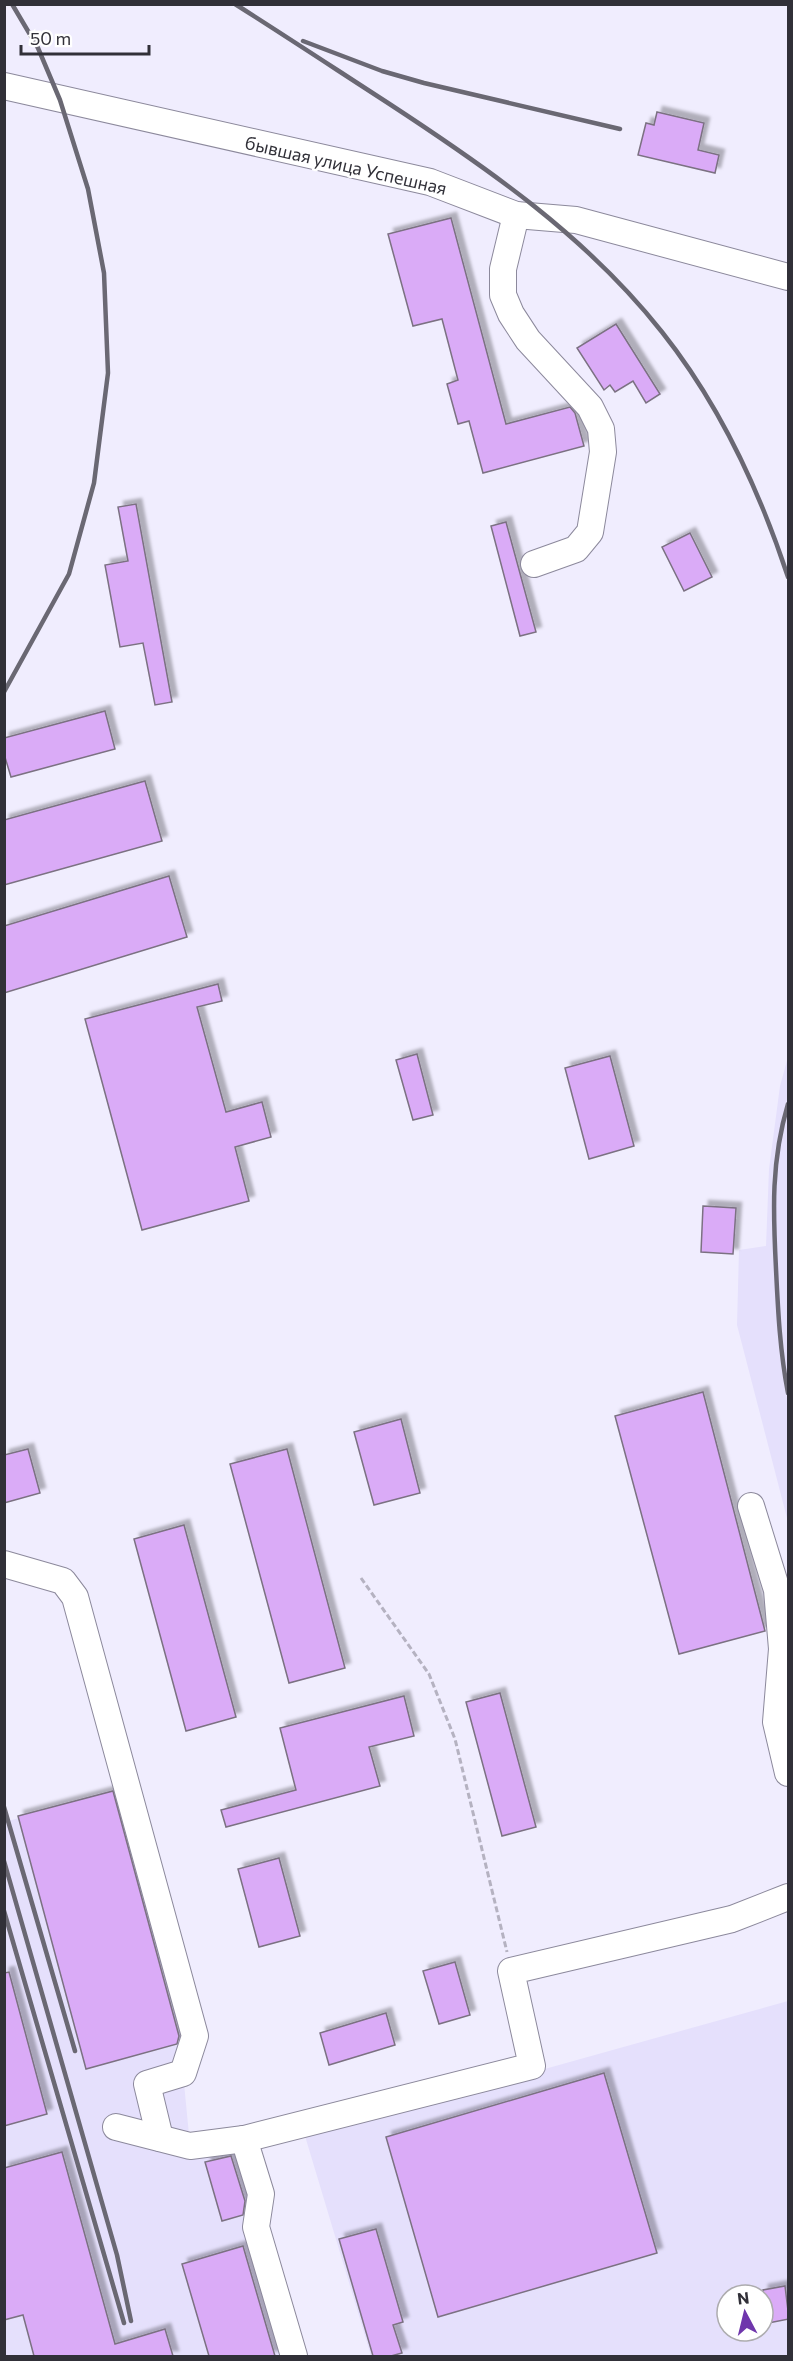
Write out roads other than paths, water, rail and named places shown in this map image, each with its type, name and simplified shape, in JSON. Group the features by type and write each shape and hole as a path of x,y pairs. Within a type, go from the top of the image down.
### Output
{"street":[{"name":"бывшая улица Успешная","path":"4,86 430,182 516,215 576,220 789,277"},
{"path":"516,215 503,269 504,295 511,314 528,340 590,407 601,429 603,452 590,532 576,549 534,564"},
{"path":"751,1506 777,1590 782,1649 776,1722 789,1773"},
{"path":"4,1564 63,1581 75,1597 195,2036 183,2073 147,2084 160,2138"},
{"path":"116,2127 190,2146 244,2139 532,2066 511,1971 732,1920 789,1897"},
{"path":"244,2139 261,2194 256,2227 294,2356"}],"railway":[{"path":"4,692 69,574 94,483 108,373 104,273 88,189 60,100 38,48 12,4"},
{"path":"235,4 463,153 535,207 602,265 662,332 720,418 751,480 788,577"},
{"path":"303,41 382,71 424,83 620,129"},
{"path":"788,1104 782,1125 774,1186 779,1316 788,1393"},
{"path":"4,1807 75,2051"},
{"path":"4,1861 117,2255 131,2321"},
{"path":"4,1911 124,2323"}]}
